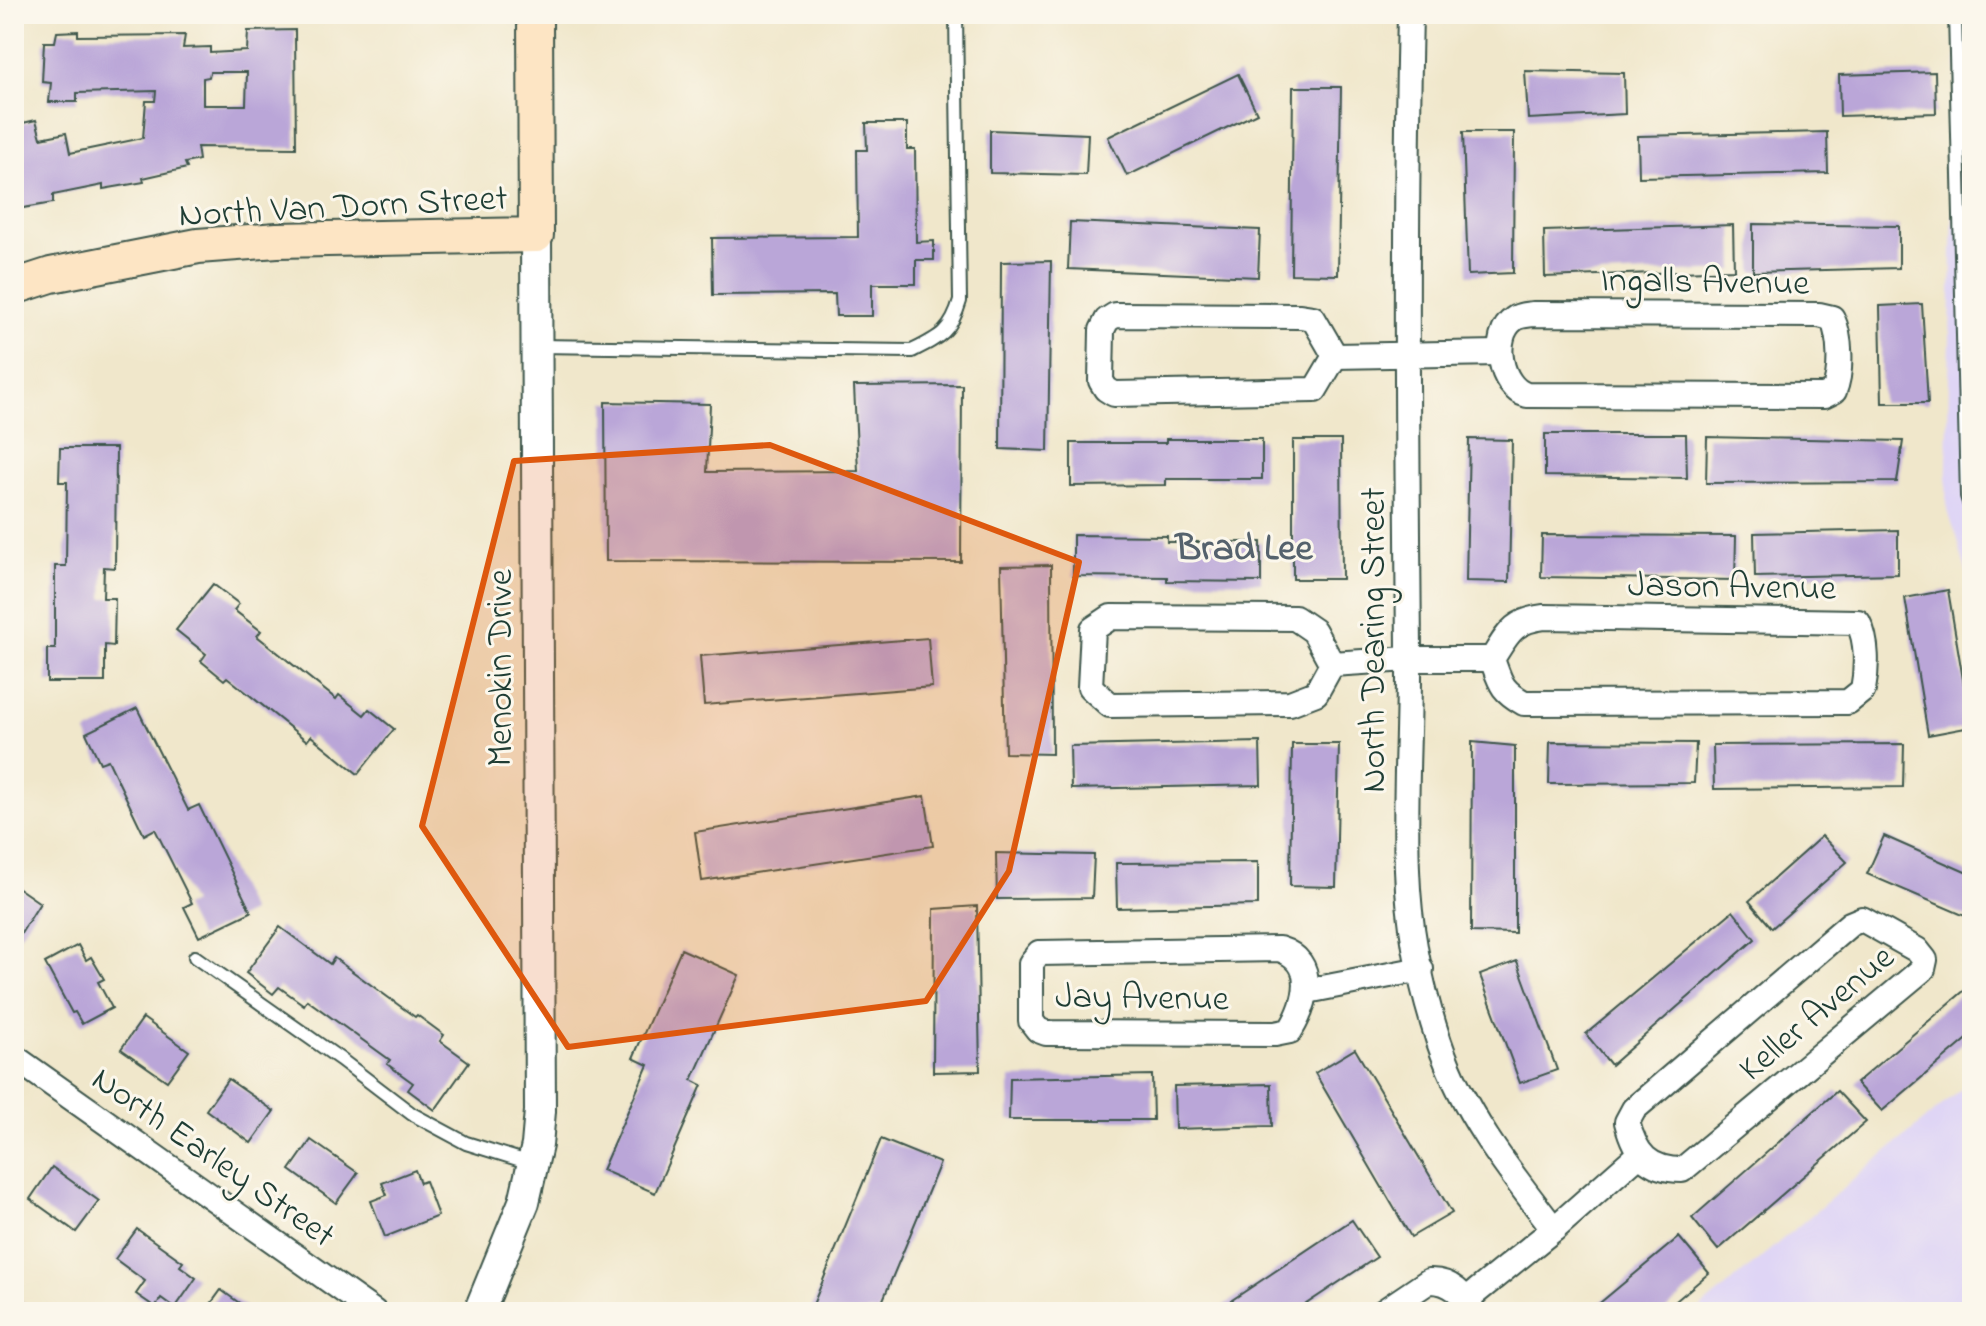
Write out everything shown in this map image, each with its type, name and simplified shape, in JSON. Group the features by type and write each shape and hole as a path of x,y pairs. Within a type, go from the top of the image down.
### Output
{"main road":[{"name":"Menokin Drive","path":"535,14 536,235"},
{"name":"North Van Dorn Street","path":"14,287 63,273 198,246 277,240 536,235"}],"street":[{"name":"North Dearing Street","path":"1410,14 1407,871 1421,969 1440,1045 1468,1108 1493,1151 1554,1229"},
{"name":"Menokin Drive","path":"479,1312 524,1202 534,1164 540,1111 536,235"},
{"name":"Ingalls Avenue","path":"1533,314 1819,315 1832,318 1837,329 1838,381 1834,391 1824,396 1527,395 1517,392 1509,383 1499,353 1508,325 1516,317 1533,314"},
{"path":"1115,315 1313,318 1335,356 1315,390 1114,394 1101,381 1102,330 1107,320 1115,315"},
{"path":"1335,356 1499,353"},
{"path":"1111,617 1295,618 1314,631 1332,664 1316,693 1290,703 1110,705 1090,687 1093,629 1111,617"},
{"name":"Jason Avenue","path":"1544,617 1858,622 1863,632 1866,675 1863,691 1848,702 1524,703 1509,696 1501,686 1492,659 1509,631 1524,620 1544,617"},
{"path":"1332,664 1409,659 1492,659"},
{"name":"Keller Avenue","path":"1862,919 1917,950 1925,960 1923,969 1682,1170 1665,1170 1639,1154 1631,1140 1627,1122 1634,1109 1850,924 1862,919"},
{"name":"Jay Avenue","path":"1279,949 1292,953 1300,960 1307,991 1299,1016 1290,1031 1275,1034 1046,1033 1038,1030 1031,1021 1031,963 1039,953 1055,951 1279,949"},
{"path":"1307,991 1421,969"},
{"name":"North Earley Street","path":"14,1057 374,1312"},
{"path":"1383,1312 1429,1281 1442,1282 1459,1291 1470,1306 1639,1154"}],"lane":[{"path":"537,346 912,351 935,340 954,322 960,301 956,14"},
{"path":"1955,14 1967,496 1972,512"},
{"path":"195,957 412,1114 466,1143 534,1164"}],"highlighted area":[{"path":"770,445 1079,562 1009,871 926,1001 568,1047 422,826 514,461"}],"shaded area":[{"path":"1957,41 1972,41 1972,590 1946,504"},
{"path":"1972,1080 1972,1312 1696,1312"}],"building":[{"path":"295,30 296,148 197,147 199,160 185,163 187,168 143,178 144,182 103,189 103,185 53,195 53,203 17,209 14,196 14,125 36,120 41,138 66,133 70,153 143,138 146,101 155,101 156,91 77,93 77,102 49,102 51,83 42,82 44,42 55,42 57,32 78,31 78,36 185,35 183,48 210,47 210,53 247,51 248,31","holes":["210,72 247,72 246,105 203,105 203,78 209,77"]},
{"path":"1525,71 1624,73 1625,114 1528,119"},
{"path":"1935,72 1936,113 1840,116 1839,75"},
{"path":"1238,74 1257,113 1127,176 1108,137"},
{"path":"1293,87 1341,87 1338,275 1291,274"},
{"path":"866,123 907,123 907,149 915,149 916,242 934,241 934,260 916,260 916,284 872,284 872,316 836,316 835,294 713,295 712,238 858,237 857,150 867,150"},
{"path":"990,130 1088,134 1086,175 990,173"},
{"path":"1463,132 1514,132 1513,273 1468,275"},
{"path":"1827,132 1828,173 1639,177 1638,136"},
{"path":"1070,222 1260,230 1258,277 1068,269"},
{"path":"1753,224 1899,226 1899,268 1753,272"},
{"path":"1733,225 1734,270 1545,277 1544,231"},
{"path":"1051,261 1048,451 1000,449 1001,262"},
{"path":"1922,304 1928,403 1882,403 1880,306"},
{"path":"962,385 961,562 606,561 605,402 710,404 707,472 858,471 854,386"},
{"path":"1545,434 1686,434 1687,478 1545,476"},
{"path":"1707,437 1903,441 1897,482 1706,483"},
{"path":"1166,439 1262,439 1262,479 1166,479 1166,485 1071,486 1071,443 1166,443"},
{"path":"1469,439 1512,440 1509,582 1466,581"},
{"path":"1293,440 1341,440 1342,579 1293,579"},
{"path":"60,448 116,448 115,568 104,567 103,598 115,598 114,646 105,645 105,682 47,682 47,649 55,649 55,566 66,566 67,482 59,482"},
{"path":"1898,530 1898,574 1755,577 1754,533"},
{"path":"1073,535 1167,536 1167,542 1261,542 1261,582 1073,576"},
{"path":"1542,535 1736,536 1735,580 1541,577"},
{"path":"1051,565 1052,754 1005,753 1001,566"},
{"path":"213,584 239,604 234,610 261,631 257,636 336,699 339,695 364,715 369,709 394,729 358,774 311,736 307,741 227,677 224,680 201,661 206,654 176,630"},
{"path":"1948,590 1971,727 1928,735 1905,598"},
{"path":"928,638 932,687 704,705 700,656"},
{"path":"137,708 188,810 199,805 251,912 199,937 184,907 192,903 155,829 144,835 108,760 100,763 86,733"},
{"path":"1260,742 1261,785 1071,789 1070,746"},
{"path":"1472,742 1515,746 1515,933 1471,932"},
{"path":"1550,742 1696,743 1694,783 1549,784"},
{"path":"1292,744 1339,744 1336,887 1290,886"},
{"path":"1904,744 1903,787 1714,789 1713,745"},
{"path":"925,796 933,846 702,881 695,832"},
{"path":"1822,836 1847,862 1772,928 1749,901"},
{"path":"1884,836 1972,875 1972,919 1867,874"},
{"path":"996,853 1094,855 1092,898 997,899"},
{"path":"1258,862 1258,905 1117,908 1116,863"},
{"path":"14,885 40,903 20,935 14,931"},
{"path":"977,906 980,1071 933,1072 934,909"},
{"path":"1733,911 1755,939 1611,1065 1586,1034"},
{"path":"280,927 330,964 334,958 415,1017 417,1015 444,1035 440,1041 469,1062 435,1110 408,1090 413,1083 387,1064 390,1060 307,1000 304,1005 279,987 273,994 246,973"},
{"path":"78,945 86,960 91,957 104,979 98,982 112,1008 82,1024 75,1012 72,1013 45,963"},
{"path":"681,949 739,975 692,1080 702,1085 655,1193 602,1170 648,1065 633,1058"},
{"path":"1517,961 1557,1070 1520,1083 1480,975"},
{"path":"1972,984 1972,1035 1882,1111 1856,1083"},
{"path":"143,1018 189,1051 167,1081 121,1049"},
{"path":"1355,1049 1452,1213 1411,1237 1315,1073"},
{"path":"1152,1075 1153,1120 1009,1120 1010,1078"},
{"path":"228,1079 274,1111 251,1143 206,1110"},
{"path":"1271,1084 1272,1126 1175,1129 1174,1086"},
{"path":"1837,1091 1866,1122 1718,1250 1692,1218"},
{"path":"881,1139 940,1163 878,1312 810,1312"},
{"path":"311,1140 358,1173 336,1203 290,1170"},
{"path":"52,1167 99,1201 76,1232 30,1199"},
{"path":"415,1170 420,1183 425,1181 438,1216 385,1237 371,1201 387,1195 382,1183"},
{"path":"1352,1220 1377,1257 1294,1312 1214,1312"},
{"path":"137,1229 183,1262 180,1266 196,1278 175,1308 161,1298 155,1307 136,1294 145,1281 115,1259"},
{"path":"1679,1237 1709,1273 1663,1312 1589,1312"},
{"path":"221,1290 252,1312 205,1312"},
{"path":"14,1296 27,1305 27,1312 14,1312"}],"district":[{"name":"Brad Lee","path":"1244,546"}]}
